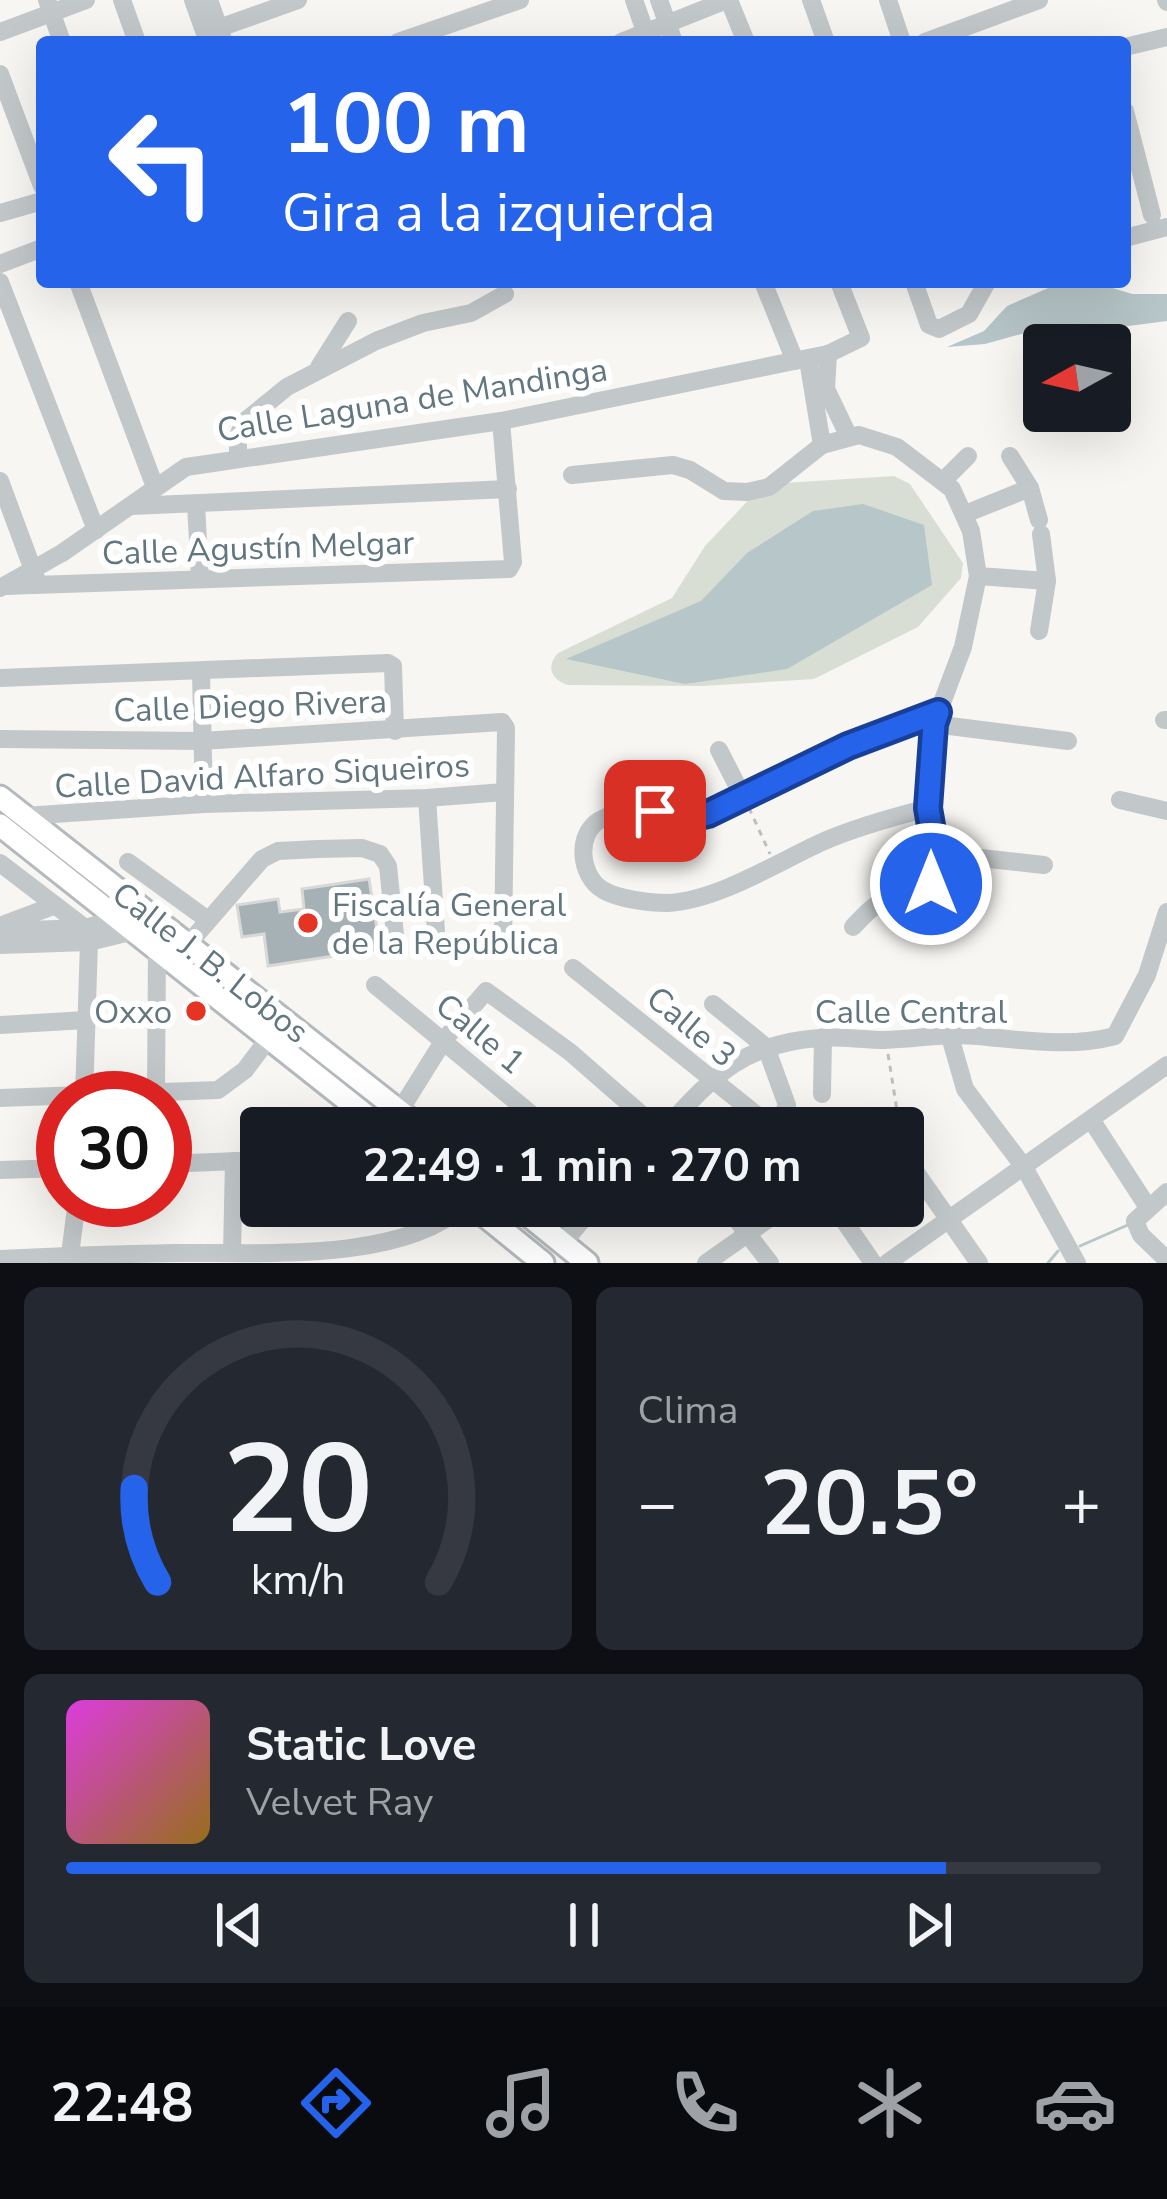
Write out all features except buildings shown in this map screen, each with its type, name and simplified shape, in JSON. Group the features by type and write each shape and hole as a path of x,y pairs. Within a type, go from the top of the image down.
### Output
{"main road":[{"name":"Calle J. B. Lobos","path":"0,797 189,943 373,1107"},
{"name":"Calle J. B. Lobos","path":"0,825 269,1038 368,1107"},
{"path":"499,1227 543,1263"},
{"path":"544,1227 586,1263"}],"street":[{"path":"0,32 49,7 86,0"},
{"path":"122,0 135,36"},
{"path":"193,0 216,36"},
{"path":"209,0 217,36"},
{"path":"219,36 298,0"},
{"path":"415,36 520,0"},
{"path":"634,0 646,34"},
{"path":"659,0 671,33"},
{"path":"640,36 671,33 728,0 743,36"},
{"path":"811,0 824,36"},
{"path":"888,0 900,36"},
{"path":"941,36 1040,0"},
{"path":"49,7 60,36"},
{"path":"1131,46 1167,37"},
{"path":"0,74 36,170"},
{"path":"1131,130 1160,221 1131,235"},
{"path":"0,213 36,203"},
{"path":"0,264 36,250"},
{"path":"0,282 96,530"},
{"path":"80,288 155,487"},
{"path":"768,288 811,359 820,392 822,445"},
{"path":"811,359 861,338 841,288"},
{"path":"916,288 929,325 939,329 969,314 984,288"},
{"path":"238,457 238,436 254,410 316,371 423,323 471,313 505,294"},
{"path":"316,371 348,321"},
{"name":"Calle Laguna de Mandinga","path":"3,587 36,576 186,467 501,421 811,359"},
{"path":"820,392 848,435"},
{"path":"132,506 508,489 501,421"},
{"path":"572,476 673,465 724,491 747,492 770,487 822,445 848,435 868,435 897,447 944,480 965,514 978,576 963,647 936,718 928,808 938,866 931,884 874,906 853,927"},
{"path":"944,480 968,456"},
{"path":"1010,456 1030,488 1040,527 1047,581 1039,631"},
{"path":"0,481 36,576"},
{"path":"965,514 1030,488"},
{"name":"Calle Agustín Melgar","path":"36,576 200,578 512,568 508,489"},
{"path":"196,504 200,578"},
{"path":"978,576 1047,581"},
{"path":"0,678 388,663 393,666 395,731"},
{"path":"201,672 204,804"},
{"path":"928,808 840,835 742,882 668,903 601,889 591,879 584,858 584,838 604,817 655,811 683,820 698,818 848,746 936,718 1068,741"},
{"name":"Calle Diego Rivera","path":"0,739 202,741 502,722 506,728 504,793"},
{"path":"719,750 742,795"},
{"path":"427,798 436,946 503,946 504,793"},
{"name":"Calle David Alfaro Siqueiros","path":"24,817 204,804 504,793"},
{"path":"1120,800 1167,811"},
{"path":"189,943 262,860 278,851 362,848 380,854 388,866 396,945"},
{"path":"934,853 1044,865"},
{"path":"128,862 208,920"},
{"path":"0,863 87,935"},
{"path":"0,928 53,906"},
{"path":"1147,975 1167,911"},
{"path":"0,945 87,935 126,925"},
{"path":"0,928 87,935"},
{"path":"85,1071 87,935"},
{"path":"156,1071 158,949"},
{"path":"1147,975 1167,961"},
{"name":"Calle 3","path":"573,968 746,1107"},
{"name":"Calle Central","path":"685,1107 709,1080 766,1047 823,1037 886,1040 949,1034 1041,1042 1115,1036 1147,975"},
{"name":"Calle 1","path":"375,986 523,1107"},
{"path":"400,1107 444,1040 486,991 570,1052 633,1107"},
{"path":"713,1004 766,1047 786,1107"},
{"path":"0,1025 86,1020"},
{"path":"949,1034 965,1089 1024,1167 1077,1263"},
{"path":"822,1094 823,1037"},
{"path":"192,1092 231,1084 269,1038"},
{"path":"887,1263 1165,1071"},
{"path":"0,1097 36,1096"},
{"path":"1092,1120 1147,1206"},
{"path":"232,1253 234,1161"},
{"path":"192,1163 240,1161"},
{"path":"0,1170 36,1169"},
{"path":"924,1183 979,1263"},
{"path":"1167,1192 1135,1221 1167,1259"},
{"path":"69,1259 73,1227"},
{"path":"0,1259 201,1258 232,1253 270,1258 378,1243 431,1227"},
{"path":"563,1243 576,1227"},
{"path":"744,1227 770,1263"},
{"path":"706,1263 756,1227"},
{"path":"849,1227 873,1263"}],"path":[{"path":"742,795 776,866"},
{"path":"886,1040 896,1107"}],"shaded area":[{"path":"1048,288 1167,294 1167,321 1131,326 1023,324 1023,333 985,344 947,347 984,331 1007,306"},
{"path":"894,476 910,484 963,563 961,578 918,627 814,679 702,686 568,685 554,676 551,668 558,653 672,598 705,546 759,489 768,484"},
{"path":"863,504 924,525 932,585 787,669 685,684 566,659 701,601 747,553 813,511"}],"waterway":[{"path":"1080,1246 1130,1224"},
{"path":"1048,1263 1058,1251"}],"place":[{"name":"Fiscalía General de la República","path":"308,923"},
{"name":"Oxxo","path":"196,1011"}],"route":[{"path":"655,811 683,820 708,814 848,746 938,712 928,808 938,866 931,884"}]}
